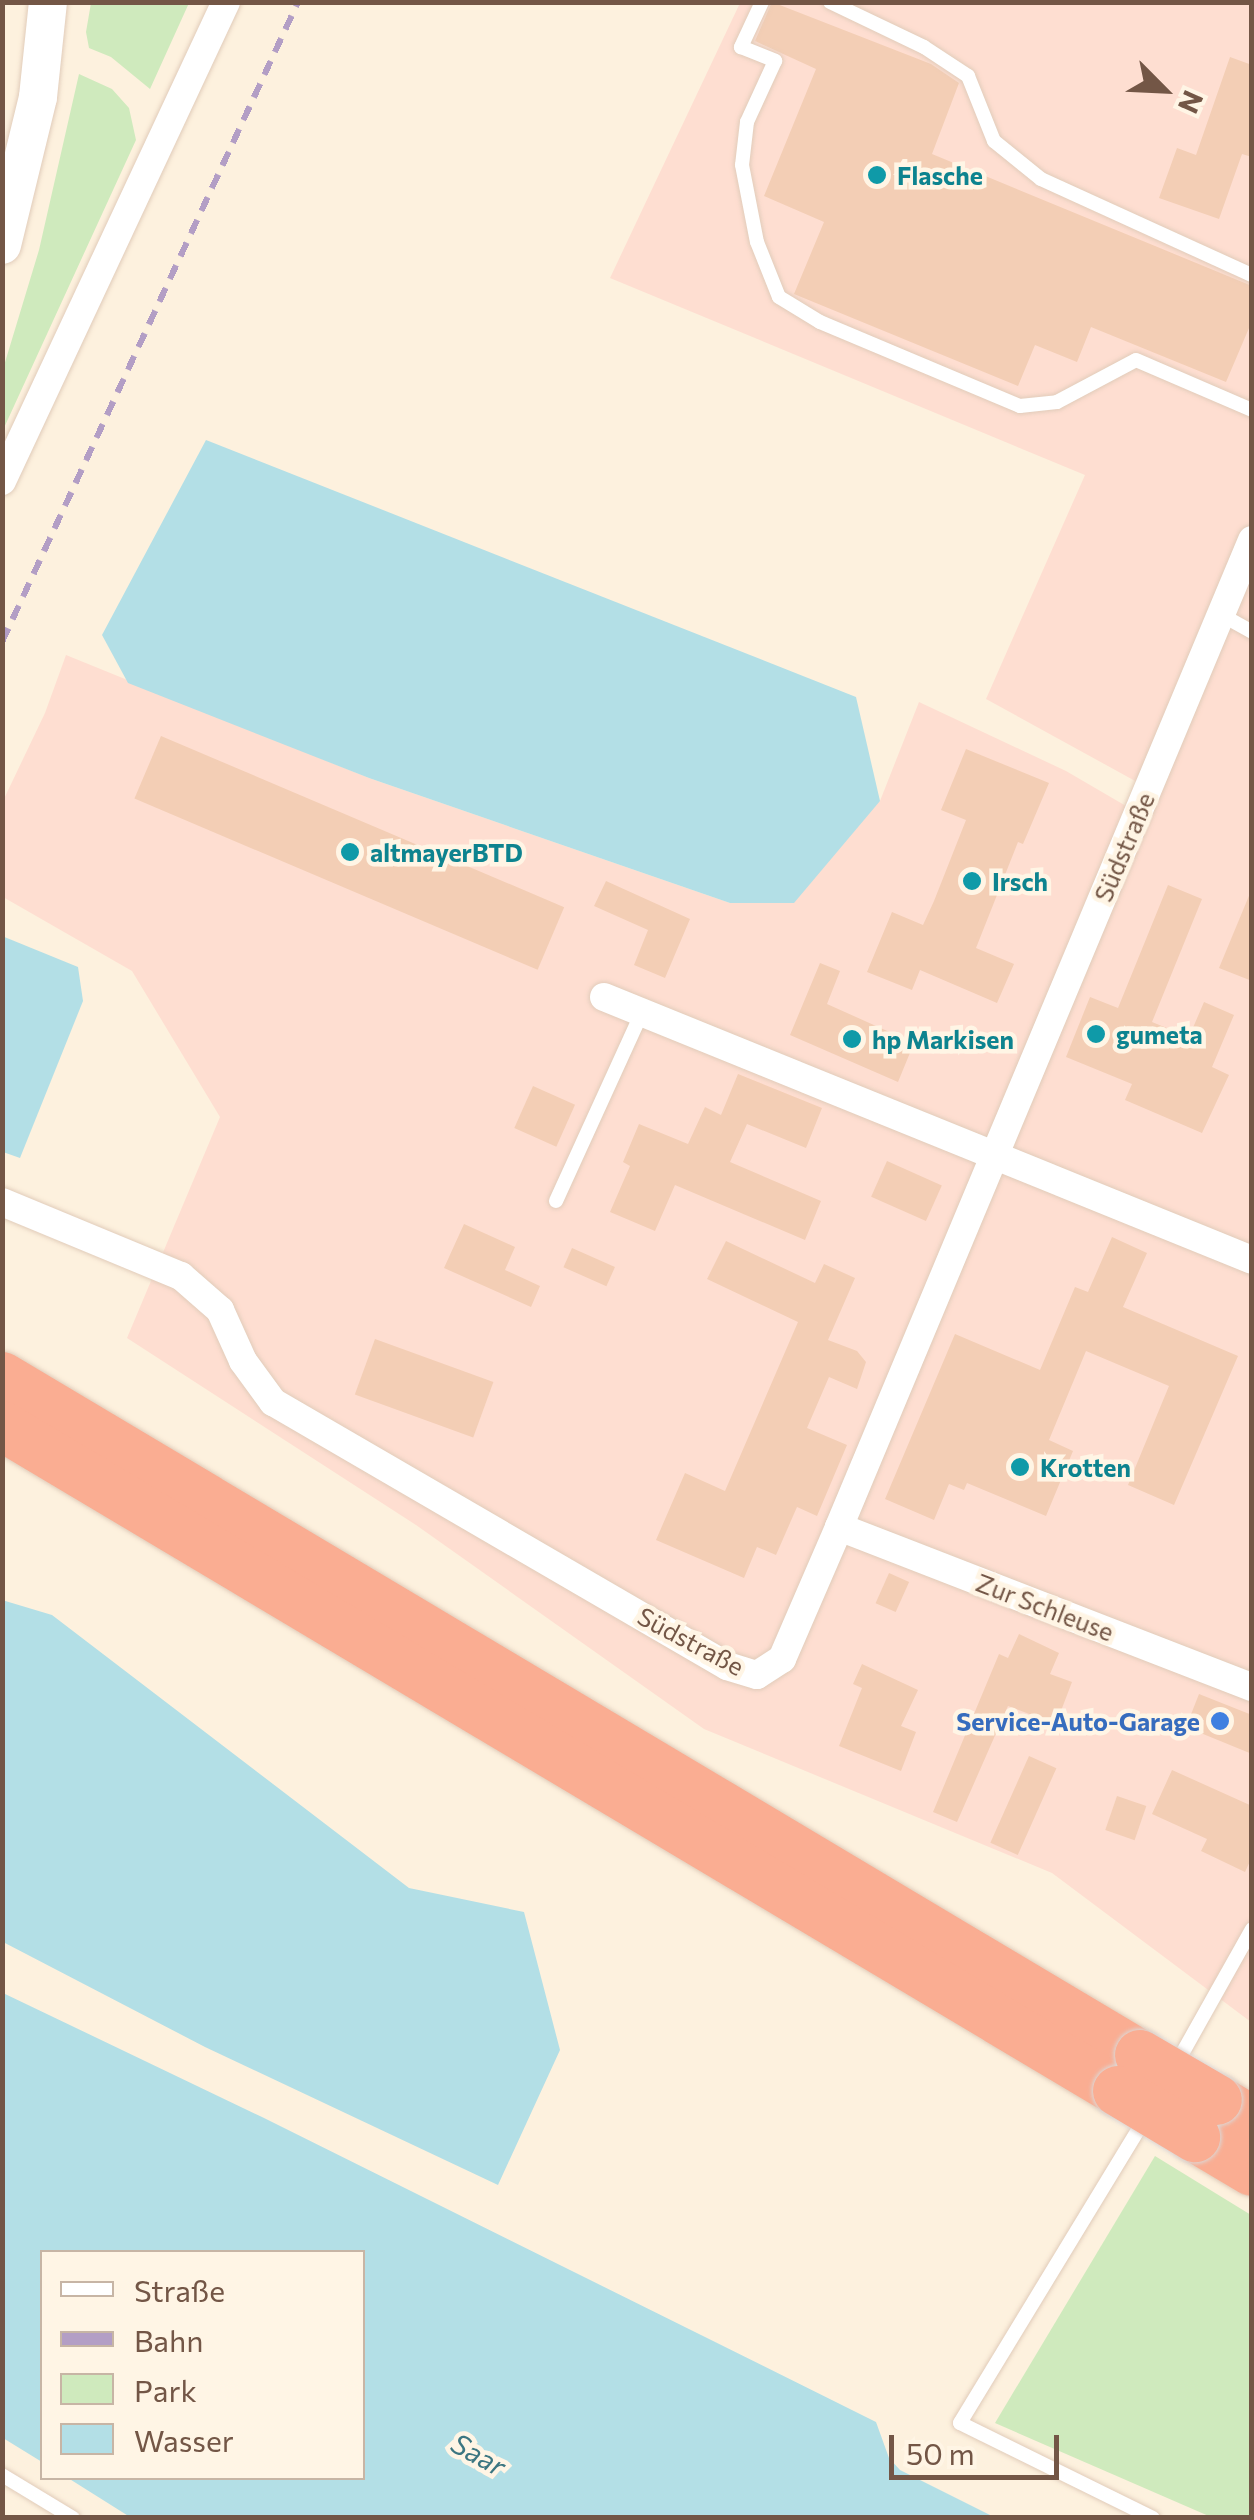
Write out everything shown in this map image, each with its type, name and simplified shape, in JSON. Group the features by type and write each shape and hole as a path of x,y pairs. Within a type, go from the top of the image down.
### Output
{"highway":[{"path":"2,1377 1129,2073"},
{"path":"2,1426 1129,2073 1221,2120 1252,2171"}],"main road":[{"path":"2,245 38,97 48,2"}],"street":[{"path":"2,481 226,2"},
{"name":"Südstraße","path":"2,1202 181,1276 220,1310 243,1361 273,1402 727,1666 757,1675 782,1659 1252,540"},
{"path":"604,997 1252,1260"},
{"name":"Zur Schleuse","path":"839,1527 1252,1687"}],"lane":[{"path":"762,2 741,47 775,61 747,122 742,165 757,242 778,297 820,322 1020,406 1056,402 1136,360 1252,410"},
{"path":"830,2 924,47 968,76 994,141 1042,178 1252,275"},
{"path":"1220,614 1252,632"},
{"path":"556,1201 642,1012"},
{"path":"1152,2518 960,2423 1126,2154 1252,1929"},
{"path":"2,2475 72,2518"}],"shaded area":[{"path":"740,3 1251,5 1251,2022 1052,1873 704,1729 416,1525 127,1338 220,1117 132,971 3,897 2,803 45,713 66,655 369,778 730,903 880,801 919,702 1066,771 1126,806 1137,782 986,699 1085,475 610,278"}],"green space":[{"path":"91,3 189,3 150,89 111,57 89,48 86,32"},
{"path":"79,74 112,89 129,108 136,140 3,430 3,369 39,250"},
{"path":"1155,2156 1251,2215 1251,2517 1211,2517 995,2423"}],"water":[{"path":"206,440 856,697 880,801 794,903 730,903 369,778 128,683 102,635"},
{"path":"2,936 78,967 83,1001 20,1158 3,1152"},
{"path":"2,1600 52,1615 409,1888 524,1912 560,2050 498,2185 205,2047 3,1942"},
{"name":"Saar","path":"3,1993 876,2422 889,2458 900,2470 994,2517 130,2517 71,2480 365,2480 365,2250 40,2250 40,2461 3,2438"}],"building":[{"name":"Flasche","path":"772,2 931,64 959,83 932,154 1252,286 1252,321 1226,382 1091,327 1077,362 1035,345 1018,386 794,294 824,222 764,196 816,69 755,41"},
{"path":"1230,57 1252,65 1252,157 1242,154 1219,219 1159,198 1177,148 1196,155"},
{"name":"altmayerBTD","path":"161,736 564,907 538,970 134,799"},
{"path":"966,749 1049,783 1023,844 1018,842 976,948 1014,964 997,1003 920,970 912,990 867,972 892,912 923,925 934,901 966,820 941,810"},
{"path":"606,881 690,919 665,978 634,965 648,930 594,906"},
{"path":"1168,885 1202,899 1152,1022 1189,1037 1204,1002 1234,1015 1212,1067 1229,1075 1202,1133 1125,1100 1132,1084 1066,1057 1090,997 1118,1008"},
{"path":"1252,891 1252,981 1219,968"},
{"name":"hp Markisen","path":"820,963 840,971 827,1004 914,1043 898,1082 790,1035"},
{"path":"738,1074 822,1108 806,1148 747,1124 730,1162 821,1201 805,1240 675,1185 655,1231 610,1212 630,1166 623,1162 639,1124 688,1144 705,1107 721,1115"},
{"path":"533,1086 575,1105 556,1147 514,1128"},
{"path":"887,1161 942,1185 926,1221 871,1197"},
{"path":"464,1224 515,1247 505,1270 540,1286 531,1307 444,1268"},
{"path":"1112,1237 1147,1253 1123,1307 1238,1356 1174,1505 1128,1485 1169,1386 1086,1351 1049,1440 1073,1451 1046,1516 967,1483 964,1490 949,1484 934,1520 885,1499 955,1334 1040,1370 1075,1287 1088,1292"},
{"path":"726,1241 815,1283 824,1264 855,1278 828,1340 857,1351 866,1362 857,1389 829,1377 807,1428 847,1445 817,1516 797,1507 776,1555 757,1547 744,1578 656,1540 685,1473 725,1491 798,1322 707,1279"},
{"path":"572,1248 615,1267 606,1286 563,1267"},
{"path":"375,1339 493,1382 473,1438 355,1394"},
{"path":"889,1573 909,1582 896,1612 876,1603"},
{"path":"1019,1634 1059,1653 1050,1674 1072,1682 1056,1724 1008,1706 957,1822 933,1812 999,1654 1008,1658"},
{"path":"862,1664 918,1690 901,1726 916,1732 901,1771 839,1746 862,1688 853,1684"},
{"name":"Service-Auto-Garage","path":"1199,1694 1252,1715 1252,1754 1186,1727"},
{"path":"1029,1756 1056,1768 1018,1855 990,1843"},
{"path":"1172,1770 1252,1806 1252,1857 1245,1872 1201,1851 1207,1839 1152,1814"},
{"path":"1117,1796 1146,1806 1135,1840 1105,1830"}],"railway":[{"path":"2,642 298,2"}],"place":[{"name":"Flasche","path":"877,175"},
{"name":"altmayerBTD","path":"350,852"},
{"name":"Irsch","path":"972,881"},
{"name":"gumeta","path":"1096,1034"},
{"name":"hp Markisen","path":"852,1039"},
{"name":"Krotten","path":"1020,1467"},
{"name":"Service-Auto-Garage","path":"1220,1721"}]}
